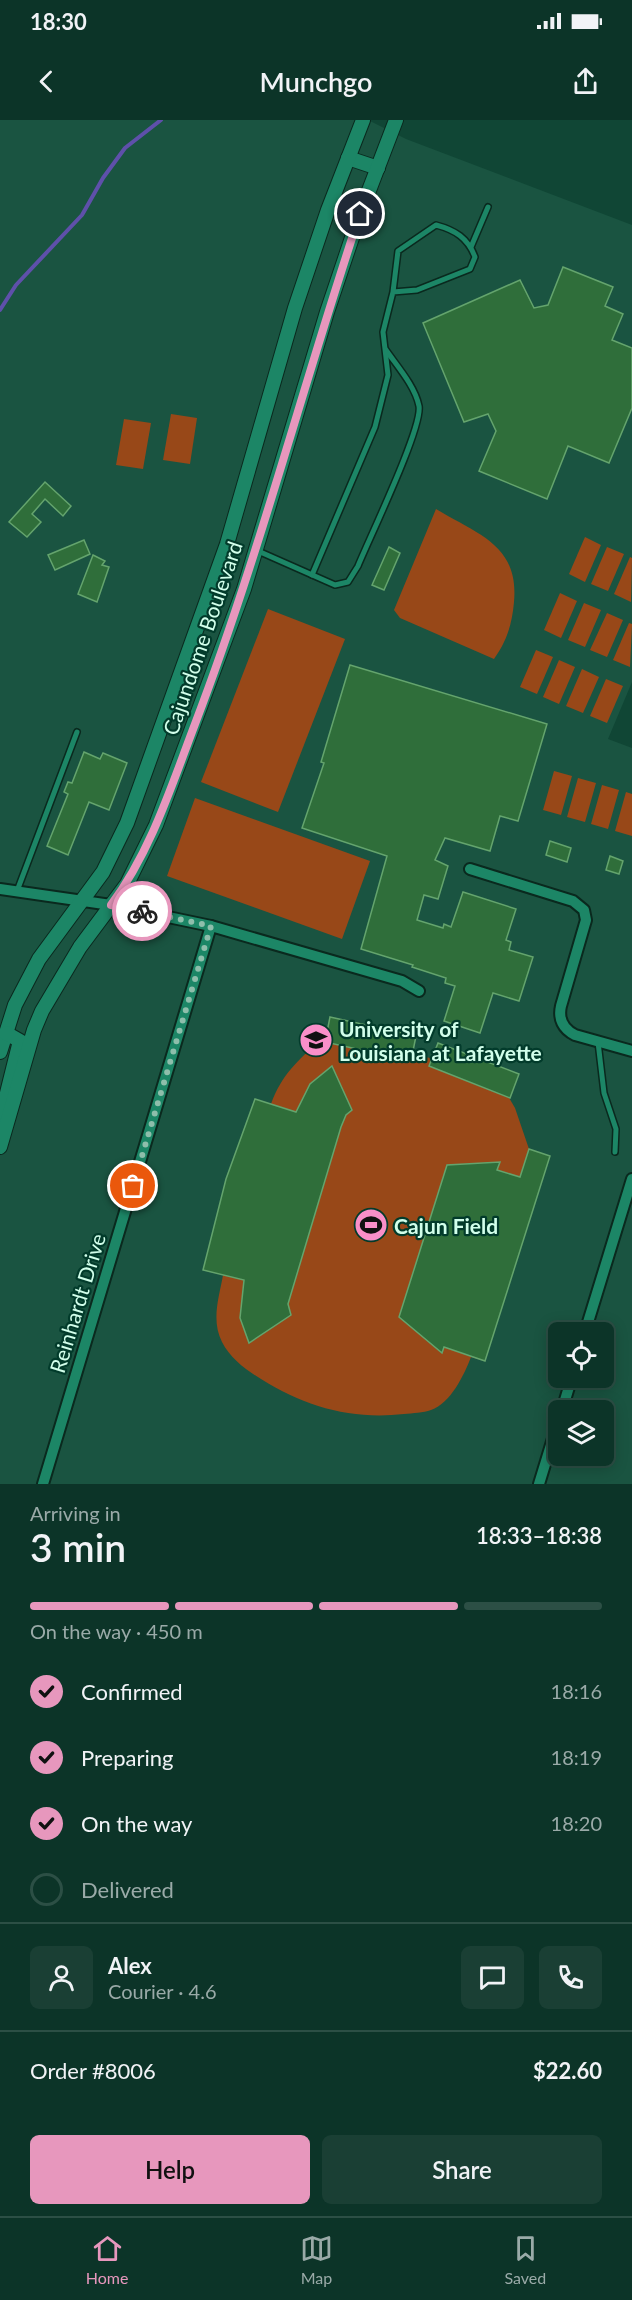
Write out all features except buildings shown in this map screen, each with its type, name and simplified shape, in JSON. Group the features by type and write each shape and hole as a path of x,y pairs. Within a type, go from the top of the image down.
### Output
{"street":[{"name":"Cajundome Boulevard","path":"0,1052 3,1032 39,959 103,872 127,823 211,593 264,421 295,308 363,120"},
{"name":"Cajundome Boulevard","path":"0,1147 34,1030 42,1011 80,947 138,865 207,694 256,550 327,312 396,120"},
{"path":"348,158 378,168"},
{"path":"470,869 573,901 584,910 586,920 559,1015 562,1023 571,1033 632,1051"},
{"path":"0,889 111,905 211,926 402,981 419,991"},
{"name":"Reinhardt Drive","path":"43,1484 211,926"},
{"path":"0,1124 4,1097 20,1041 3,1032"},
{"path":"588,1322 632,1179"},
{"path":"539,1484 548,1455"}],"lane":[{"path":"471,247 488,207"},
{"path":"312,575 375,428 388,375 383,332 393,292 398,251 436,225 461,235 471,247 475,257 470,268 417,290 393,292"},
{"path":"256,550 335,585 348,582 358,566 411,442 419,405 414,392 385,348"},
{"path":"17,891 77,732"},
{"path":"598,1042 604,1093 616,1129 615,1152"}],"shaded area":[{"name":"University of Louisiana at Lafayette","path":"0,120 368,120 406,139 632,225 632,682 608,739 632,748 632,1484 0,1484"},
{"path":"171,414 197,418 190,464 163,460"},
{"path":"124,419 151,423 143,469 116,465"},
{"path":"436,509 493,544 503,554 510,567 514,583 512,618 506,639 494,659 400,618 394,610"},
{"path":"585,537 601,545 585,582 569,574"},
{"path":"607,547 624,554 608,591 591,584"},
{"path":"630,557 632,558 631,602 614,594"},
{"path":"560,593 577,601 561,638 544,630"},
{"path":"584,603 601,610 585,647 568,640"},
{"path":"268,609 345,639 278,812 201,782"},
{"path":"607,613 623,620 607,657 590,650"},
{"path":"629,623 632,624 630,667 613,660"},
{"path":"536,650 553,657 537,694 520,687"},
{"path":"559,660 575,667 559,704 543,697"},
{"path":"582,669 599,677 583,713 566,706"},
{"path":"606,679 623,686 607,723 590,716"},
{"path":"554,771 572,776 561,815 543,810"},
{"path":"578,778 596,783 585,822 567,817"},
{"path":"602,785 619,790 608,829 591,824"},
{"path":"626,792 632,794 632,836 615,831"},
{"path":"195,798 370,861 342,939 167,876"},
{"name":"Cajun Field","path":"354,1039 446,1062 504,1089 515,1108 529,1149 550,1156 485,1361 471,1357 461,1380 451,1395 438,1406 425,1412 385,1415 348,1413 312,1404 278,1389 255,1375 229,1353 219,1334 216,1317 223,1275 203,1270 226,1179 255,1099 271,1104 285,1076 320,1040"}],"waterway":[{"path":"0,310 16,285 82,215 103,178 125,148 161,120"}],"way so far":[{"path":"133,1186 211,926 142,911"}],"place":[{"name":"University of Louisiana at Lafayette","path":"316,1040"},
{"name":"Cajun Field","path":"371,1225"}],"route":[{"path":"142,911 111,905 138,865 207,694 244,589 327,312 360,214"}]}
